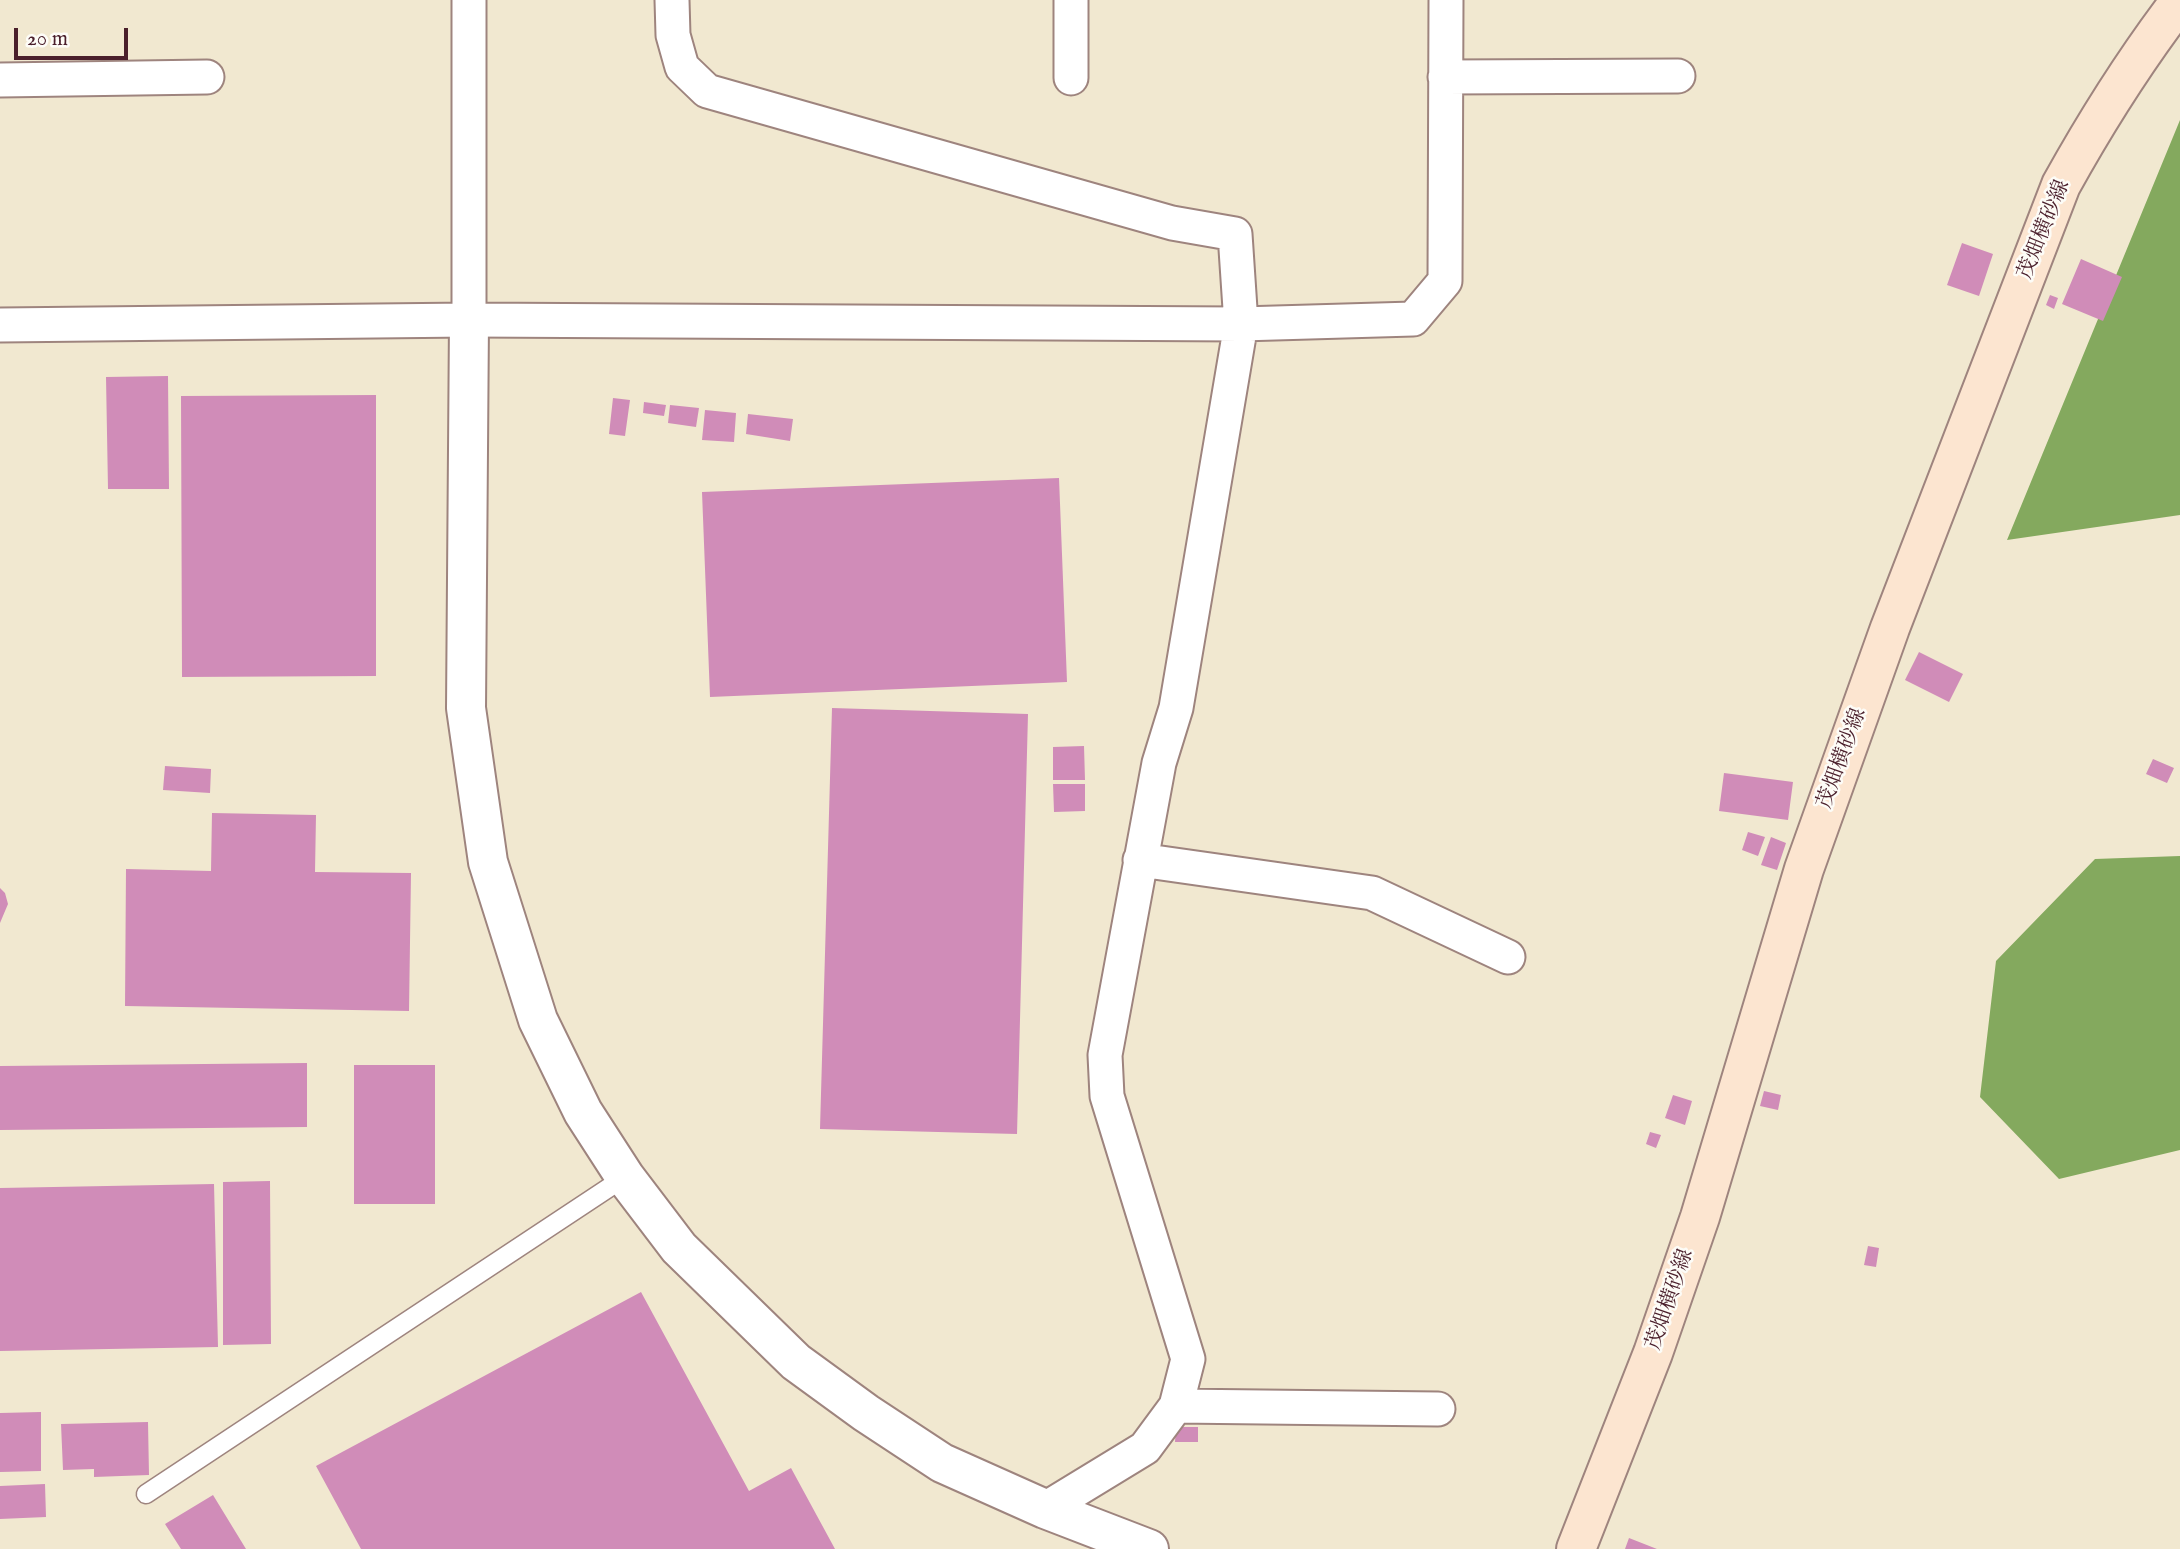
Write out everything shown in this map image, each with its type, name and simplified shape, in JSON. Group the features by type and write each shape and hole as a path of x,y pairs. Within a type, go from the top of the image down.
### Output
{"main road":[{"name":"茂畑横砂線","path":"1576,1549 1653,1353 1700,1217 1804,869 1826,806 1890,628 2061,185 2096,121 2180,1"}],"street":[{"path":"469,0 466,708 488,862 538,1020 583,1112 625,1177 679,1248 796,1362 866,1413 942,1463 1045,1509 1149,1549"},
{"path":"673,0 673,35 682,67 706,91 1171,223 1235,234 1241,324 1176,708 1159,763 1105,1055 1107,1096 1188,1359 1176,1406 1145,1448 1045,1509"},
{"path":"1071,0 1071,78"},
{"path":"0,325 469,320 1241,324 1413,319 1445,281 1446,0"},
{"path":"1446,77 1678,76"},
{"path":"0,80 207,77"},
{"path":"1140,860 1372,893 1508,957"},
{"path":"1176,1406 1438,1409"}],"lane":[{"path":"146,1494 625,1177"}],"green space":[{"path":"2180,120 2180,515 2007,540"},
{"path":"2180,856 2180,1150 2059,1179 1980,1097 1996,961 2095,859"}],"building":[{"path":"1962,243 1993,254 1979,296 1947,285"},
{"path":"2081,259 2122,277 2103,321 2062,304"},
{"path":"2050,295 2058,298 2054,309 2046,305"},
{"path":"168,376 169,489 108,489 106,377"},
{"path":"376,395 376,676 182,677 181,396"},
{"path":"613,398 630,400 625,436 609,434"},
{"path":"644,402 666,405 664,416 643,413"},
{"path":"670,405 699,408 696,427 668,423"},
{"path":"705,410 736,413 734,442 702,440"},
{"path":"748,414 793,419 790,441 746,434"},
{"path":"1059,478 1067,682 710,697 702,492"},
{"path":"1919,652 1963,674 1949,702 1905,680"},
{"path":"832,708 1028,714 1017,1134 820,1129"},
{"path":"1084,746 1085,780 1053,780 1053,747"},
{"path":"2153,759 2174,768 2167,783 2146,774"},
{"path":"165,766 211,769 210,793 163,790"},
{"path":"1724,773 1793,782 1788,820 1719,811"},
{"path":"1053,784 1085,784 1085,811 1054,812"},
{"path":"212,813 316,815 315,872 411,873 409,1011 125,1006 126,869 211,871"},
{"path":"1748,832 1765,837 1758,856 1742,850"},
{"path":"1771,837 1786,843 1777,870 1761,865"},
{"path":"0,888 5,893 8,904 0,923"},
{"path":"307,1063 307,1127 0,1130 0,1066"},
{"path":"354,1065 435,1065 435,1204 354,1204"},
{"path":"1764,1091 1781,1095 1778,1110 1760,1106"},
{"path":"1673,1095 1692,1101 1685,1125 1665,1118"},
{"path":"1650,1132 1661,1135 1656,1148 1646,1144"},
{"path":"270,1181 271,1344 223,1345 223,1182"},
{"path":"214,1184 218,1347 0,1351 0,1188"},
{"path":"1868,1246 1879,1248 1876,1267 1864,1265"},
{"path":"641,1292 749,1491 791,1468 835,1549 361,1549 316,1466"},
{"path":"41,1412 41,1471 0,1472 0,1413"},
{"path":"148,1422 149,1475 94,1477 94,1469 63,1470 61,1424"},
{"path":"1176,1427 1198,1427 1198,1442 1175,1442"},
{"path":"45,1484 46,1517 0,1519 0,1486"},
{"path":"213,1495 246,1549 181,1549 165,1524"},
{"path":"1629,1538 1657,1549 1625,1549"}]}
